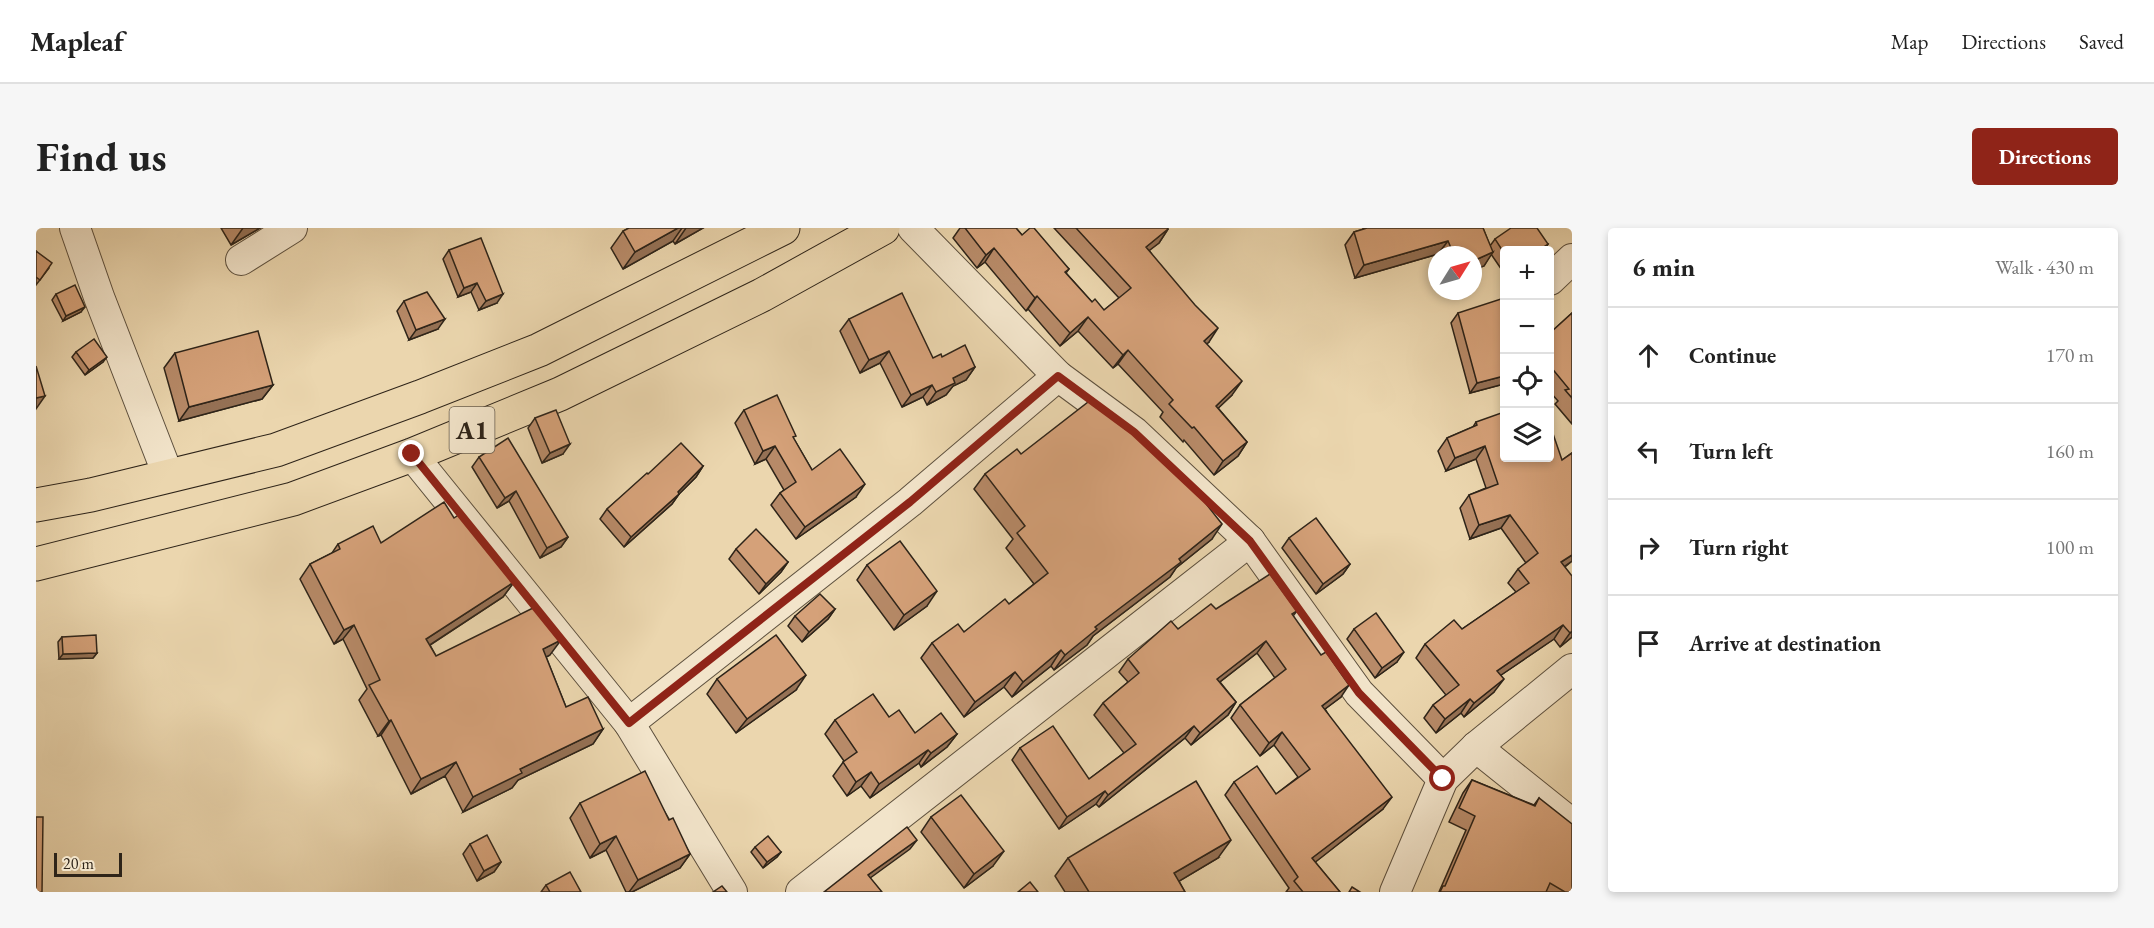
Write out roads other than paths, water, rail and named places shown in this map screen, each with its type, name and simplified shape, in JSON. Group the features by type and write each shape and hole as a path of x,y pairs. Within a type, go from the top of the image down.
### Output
{"highway":[{"name":"A1","path":"36,505 91,495 276,450 530,354 783,228"},
{"name":"A1","path":"36,564 293,499 412,454 560,394 762,294 883,228"}],"street":[{"path":"75,228 99,297 168,475"},
{"path":"241,260 292,228"},
{"path":"913,228 1058,376 1134,432 1250,541 1359,693 1443,779"},
{"path":"1554,276 1572,259"},
{"path":"629,723 910,502 1058,376"},
{"path":"412,454 629,723 732,892"},
{"path":"801,892 1250,541"},
{"path":"1395,892 1443,779 1476,747 1572,669"},
{"path":"1476,747 1572,824"}]}
